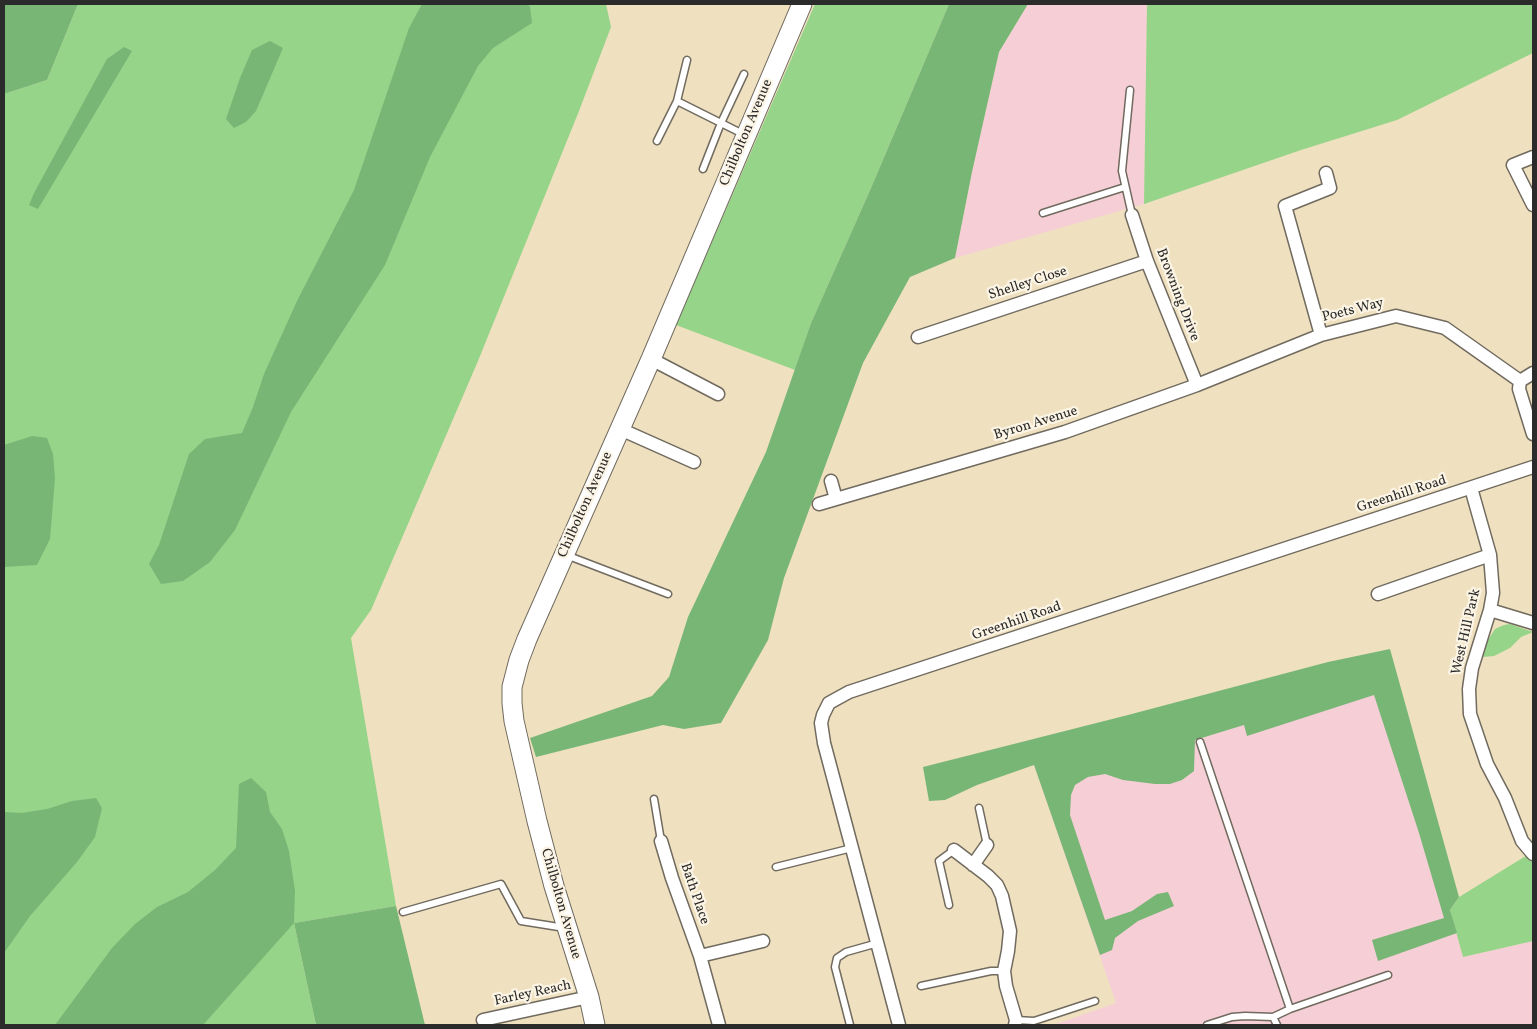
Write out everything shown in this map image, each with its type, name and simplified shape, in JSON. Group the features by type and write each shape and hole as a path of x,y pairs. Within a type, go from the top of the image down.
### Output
{"main road":[{"name":"Chilbolton Avenue","path":"595,1025 589,997 566,928 537,821 512,703 512,687 519,660 564,554 651,359 802,4"}],"street":[{"path":"1533,157 1514,165 1533,205"},
{"path":"1321,335 1285,206 1330,188 1326,173"},
{"name":"Browning Drive","path":"1132,215 1147,261 1197,385"},
{"name":"Shelley Close","path":"918,337 1147,261"},
{"name":"Poets Way","path":"1242,367 1321,335 1396,316 1445,328 1520,381"},
{"path":"651,359 718,394"},
{"name":"Byron Avenue","path":"819,504 1065,432 1242,367"},
{"path":"1533,373 1520,381 1518,390 1533,434"},
{"path":"620,429 694,462"},
{"name":"Greenhill Road","path":"899,1025 822,732 823,715 829,703 849,692 1533,468"},
{"path":"831,481 836,499"},
{"name":"West Hill Park","path":"1471,488 1490,555 1493,593 1490,610 1472,668 1469,690 1470,714 1487,764 1505,798 1522,841 1533,854"},
{"path":"1378,594 1490,555"},
{"path":"1490,610 1533,623"},
{"name":"Bath Place","path":"662,841 672,878 700,956 719,1025"},
{"path":"973,865 987,845"},
{"path":"954,850 997,885 1002,896 1010,931 1004,971 1015,1023"},
{"path":"700,956 762,941"},
{"name":"Farley Reach","path":"483,1020 589,997"}],"lane":[{"path":"657,141 677,101 687,60"},
{"path":"703,169 721,123 744,74"},
{"path":"1130,90 1122,171 1132,215"},
{"path":"677,101 746,135"},
{"path":"1043,213 1126,187"},
{"path":"564,554 668,594"},
{"path":"1200,742 1290,1009"},
{"path":"654,800 662,841"},
{"path":"979,808 987,845"},
{"path":"776,867 852,848"},
{"path":"949,905 939,861 954,850"},
{"path":"403,912 501,884 521,921 566,928"},
{"path":"850,1025 835,967 837,958 846,952 878,943"},
{"path":"921,986 991,971 1004,971"},
{"path":"1207,1025 1232,1017 1273,1017 1290,1009 1388,975"},
{"path":"1015,1023 1034,1021 1095,1001"},
{"path":"1273,1017 1277,1025"}],"shaded area":[{"path":"1028,4 1147,4 1144,204 955,258 999,52"},
{"path":"1385,666 1463,957 1533,941 1533,1025 1053,1025 1116,1003 1034,765"}],"green space":[{"path":"4,4 78,4 47,80 4,94"},
{"path":"78,4 606,4 611,27 579,111 478,361 371,610 351,638 396,906 294,923 316,1025 4,1025 4,94 47,80"},
{"path":"422,4 528,4 532,23 493,48 478,66 430,157 385,265 291,412 235,530 210,562 183,581 161,584 149,564 159,545 189,454 205,439 242,433 264,374 297,301 354,190 409,28"},
{"path":"815,4 949,4 811,323 795,370 676,325"},
{"path":"949,4 1028,4 999,52 955,258 910,277 863,363 784,578 768,640 721,723 684,729 663,725 536,757 530,738 652,696 669,677 688,617 766,452 811,323"},
{"path":"1147,4 1533,4 1533,53 1397,120 1301,150 1144,204"},
{"path":"270,41 283,48 256,111 246,122 234,128 226,119 240,78 252,50"},
{"path":"124,47 132,51 38,209 29,205 107,59"},
{"path":"32,436 47,438 53,454 55,478 50,539 37,565 4,567 4,445"},
{"path":"1510,624 1533,632 1521,637 1510,648 1494,656 1483,657 1488,640 1495,629"},
{"path":"1390,649 1459,897 1450,910 1457,933 1378,961 1372,940 1444,918 1419,833 1374,695 1247,736 1244,725 1195,740 1194,771 1182,780 1170,784 1123,780 1105,774 1088,777 1075,785 1071,795 1070,815 1105,920 1132,911 1157,894 1168,892 1174,906 1138,921 1115,938 1112,950 1100,955 1034,765 977,785 945,800 929,801 923,767 1328,662"},
{"path":"251,778 266,792 270,812 282,829 289,851 295,891 294,923 203,1025 55,1025 112,948 135,924 157,907 188,892 215,870 236,848 239,784"},
{"path":"96,798 102,808 95,837 77,862 30,916 4,953 4,812 22,813 47,809 72,801"},
{"path":"1529,854 1533,856 1533,941 1463,957 1450,910 1459,897"},
{"path":"396,906 425,1025 316,1025 294,923"}]}
